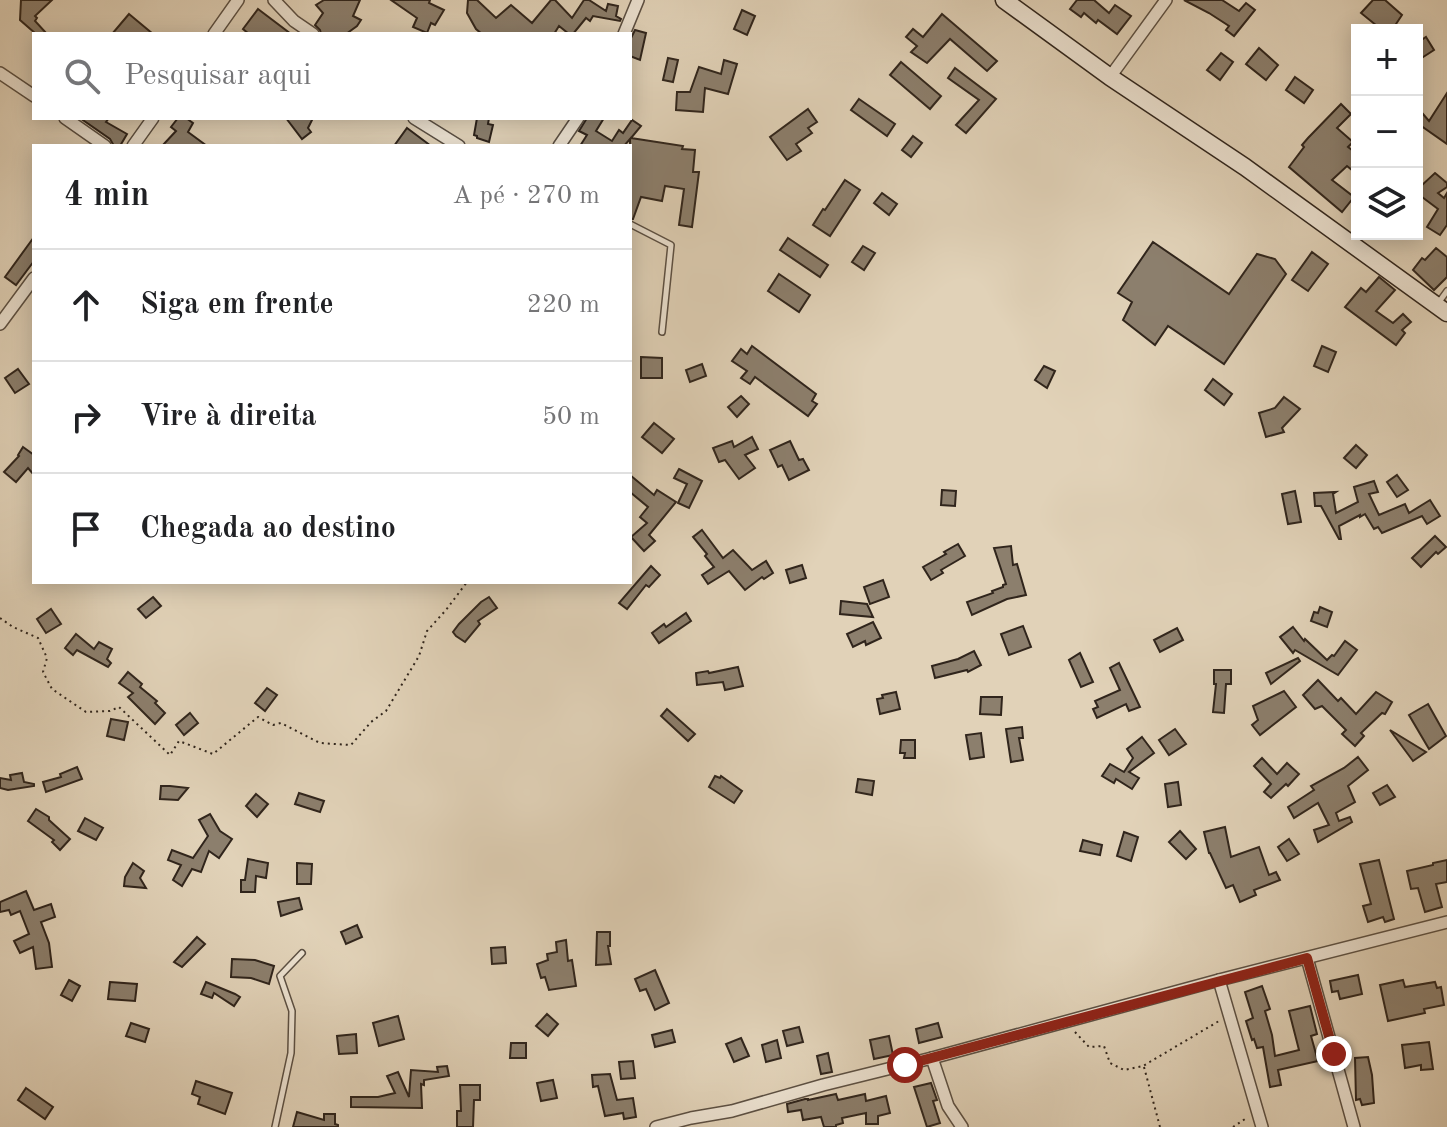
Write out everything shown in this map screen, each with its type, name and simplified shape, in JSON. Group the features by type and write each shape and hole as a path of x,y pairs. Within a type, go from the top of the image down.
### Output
{"main road":[{"path":"1004,0 1110,77 1245,167 1442,309"}],"street":[{"path":"215,32 238,0"},
{"path":"274,0 294,21 310,32"},
{"path":"625,32 638,0"},
{"path":"1110,77 1166,0"},
{"path":"0,73 32,95"},
{"path":"68,120 102,144"},
{"path":"134,144 152,120"},
{"path":"417,120 456,144"},
{"path":"560,144 577,120"},
{"path":"0,324 32,281"},
{"path":"656,1127 732,1111 1447,922"},
{"path":"1307,958 1354,1127"},
{"path":"1219,980 1260,1121"},
{"path":"932,1058 948,1106 962,1127"}],"lane":[{"path":"632,225 671,245 662,332"},
{"path":"1442,309 1447,291"},
{"path":"275,1127 291,1053 292,1011 280,976 302,953"}],"path":[{"path":"0,618 38,638 47,658 43,672 52,689 86,712 110,711 119,707 170,755 179,741 213,754 258,717 273,725 281,723 320,743 351,745 371,722 386,711 419,656 427,631 466,584"},
{"path":"1067,1022 1089,1047 1104,1046 1110,1063 1124,1070 1143,1066 1221,1020 1231,1019"},
{"path":"1143,1066 1160,1127"},
{"path":"1233,1127 1242,1120 1260,1121"}],"building":[{"path":"21,0 52,0 35,16 35,21 45,32 34,32 20,20"},
{"path":"324,0 360,0 353,16 361,20 349,32 320,32 315,25 323,13 316,5"},
{"path":"391,0 430,0 429,3 444,10 435,25 431,23 427,32 413,27 417,18"},
{"path":"468,0 477,0 496,18 511,5 532,23 551,0 555,0 572,18 584,0 589,0 606,11 608,4 618,6 616,16 621,19 593,16 590,21 586,18 575,32 566,32 559,26 555,32 480,32 467,13"},
{"path":"1077,0 1094,0 1109,13 1115,5 1131,16 1117,34 1098,20 1096,23 1084,13 1081,17 1070,9"},
{"path":"1184,0 1222,0 1239,11 1246,3 1255,10 1234,36 1226,30 1229,26"},
{"path":"1373,0 1385,0 1402,15 1396,24 1375,24 1361,13"},
{"path":"258,9 288,32 247,32 243,29"},
{"path":"742,10 755,16 747,35 734,29"},
{"path":"129,14 151,32 114,32"},
{"path":"942,14 997,61 987,71 950,39 927,63 911,52 917,46 906,37 913,29 923,37"},
{"path":"635,30 646,33 640,60 632,57"},
{"path":"1426,37 1434,50 1423,57 1423,39"},
{"path":"1259,48 1278,65 1266,80 1246,64"},
{"path":"1221,53 1233,62 1220,80 1207,70"},
{"path":"668,58 678,60 673,82 663,80"},
{"path":"724,60 737,64 728,94 705,88 703,112 676,110 677,92 690,92 699,67 721,74"},
{"path":"901,62 941,96 930,109 890,75"},
{"path":"955,68 996,99 966,133 956,125 979,100 948,78"},
{"path":"1295,77 1313,90 1304,103 1286,90"},
{"path":"1447,93 1447,144 1423,127 1423,114 1429,121"},
{"path":"859,99 895,124 887,136 851,110"},
{"path":"1341,104 1351,114 1337,128 1351,140 1348,147 1351,149 1351,169 1347,166 1332,180 1351,195 1351,201 1342,212 1289,167 1304,147 1302,145"},
{"path":"808,109 817,122 808,128 812,133 796,144 801,151 787,160 770,137"},
{"path":"83,120 108,120 106,122 127,134 121,144 113,144"},
{"path":"176,120 189,120 193,123 188,132 204,144 164,144 176,131 171,127"},
{"path":"288,120 312,120 308,128 311,132 302,139"},
{"path":"477,120 489,120 488,124 493,125 489,142 474,135"},
{"path":"586,120 603,120 596,131 612,141 619,130 623,133 632,120 641,126 631,138 695,150 693,172 699,172 692,227 679,225 684,189 665,186 662,201 641,197 632,219 630,139 626,144 581,144 587,135 579,131"},
{"path":"407,128 428,144 395,144"},
{"path":"913,136 922,143 911,157 902,150"},
{"path":"1435,173 1447,183 1447,187 1438,193 1444,198 1447,193 1447,225 1440,235 1427,227 1438,209 1423,198 1423,184"},
{"path":"845,180 860,190 830,236 813,225"},
{"path":"882,193 897,204 889,215 874,203"},
{"path":"788,238 828,265 820,277 780,250"},
{"path":"32,240 32,264 16,285 5,277"},
{"path":"1153,242 1229,294 1257,254 1275,259 1286,274 1224,364 1168,326 1155,345 1123,320 1132,302 1118,293"},
{"path":"863,246 875,253 864,270 852,262"},
{"path":"1436,248 1447,257 1447,277 1434,290 1413,270 1422,258 1425,260"},
{"path":"1312,252 1328,264 1308,291 1292,280"},
{"path":"779,274 810,295 799,312 768,291"},
{"path":"1379,277 1395,290 1376,311 1393,323 1403,314 1411,322 1402,330 1405,333 1396,345 1345,307 1361,288 1366,292"},
{"path":"752,346 816,394 812,401 817,404 808,416 755,377 750,384 741,378 747,371 732,361 741,349 747,354"},
{"path":"1322,346 1336,352 1328,372 1314,366"},
{"path":"641,357 662,358 662,378 641,378"},
{"path":"702,364 706,376 690,382 686,370"},
{"path":"1044,366 1055,371 1047,388 1035,380"},
{"path":"18,369 29,384 15,393 5,378"},
{"path":"1213,379 1232,394 1224,405 1205,390"},
{"path":"741,396 749,404 737,417 728,407"},
{"path":"1284,397 1300,409 1282,428 1284,432 1266,437 1259,413 1275,408"},
{"path":"654,423 674,439 662,453 642,437"},
{"path":"752,437 758,449 745,455 755,468 739,479 725,460 719,462 713,448 732,441 734,447"},
{"path":"790,441 799,460 803,459 809,470 789,480 770,450"},
{"path":"1356,445 1367,455 1356,468 1344,458"},
{"path":"23,447 32,454 32,473 28,468 16,482 4,472"},
{"path":"679,469 702,481 689,508 678,503 687,484 674,478"},
{"path":"1397,475 1408,490 1397,497 1387,482"},
{"path":"632,477 654,495 657,490 676,502 649,535 655,541 644,551 632,536 647,523 640,517 648,507 632,494"},
{"path":"1374,481 1378,492 1369,494 1379,515 1405,504 1409,513 1430,500 1440,516 1427,524 1422,516 1382,533 1378,527 1374,529 1365,514 1360,515 1339,526 1339,539 1321,506 1315,506 1314,493 1336,492 1333,494 1336,513 1358,502 1354,487"},
{"path":"942,490 956,491 955,506 941,505"},
{"path":"1295,491 1301,522 1288,524 1282,494"},
{"path":"702,530 723,558 733,550 752,570 766,561 773,573 745,590 729,571 708,584 702,575 714,567 693,537"},
{"path":"1435,536 1446,547 1421,567 1412,558"},
{"path":"958,544 965,556 941,570 943,573 931,580 923,567"},
{"path":"1011,546 1013,565 1017,564 1026,595 1007,599 972,615 967,602 993,593 1006,584 994,548"},
{"path":"802,565 806,578 790,583 786,570"},
{"path":"651,566 660,575 649,587 646,585 627,609 619,603"},
{"path":"883,580 889,597 870,604 864,587"},
{"path":"153,597 161,606 146,618 138,609"},
{"path":"489,597 497,608 478,621 480,624 465,642 456,636 453,632 459,624"},
{"path":"841,601 867,604 873,617 840,614"},
{"path":"1320,607 1332,612 1327,627 1311,621"},
{"path":"51,609 61,624 46,633 37,619"},
{"path":"686,613 691,621 659,643 652,633"},
{"path":"873,622 881,638 853,647 847,634"},
{"path":"1023,626 1031,647 1009,655 1001,634"},
{"path":"1293,627 1327,660 1345,641 1357,650 1338,675 1295,650 1293,653 1280,637"},
{"path":"1177,628 1183,640 1160,652 1154,640"},
{"path":"76,634 94,649 99,642 112,649 107,659 111,663 108,667 77,650 73,655 65,648"},
{"path":"974,651 981,665 968,672 935,678 932,666"},
{"path":"1080,653 1093,682 1081,687 1069,660"},
{"path":"1298,658 1300,661 1271,684 1266,673"},
{"path":"1119,663 1140,707 1129,711 1126,704 1097,718 1093,709 1098,707 1095,701 1120,690 1110,668"},
{"path":"738,667 743,686 725,690 723,682 697,685 696,673"},
{"path":"1214,670 1231,670 1231,684 1226,684 1224,713 1213,712"},
{"path":"128,672 165,713 155,724 128,697 133,693 119,683"},
{"path":"1318,680 1356,714 1376,692 1392,702 1385,714 1382,713 1361,733 1364,736 1355,746 1342,734 1346,730 1322,706 1315,709 1303,695"},
{"path":"267,688 277,695 265,711 255,703"},
{"path":"1284,691 1296,707 1260,735 1252,725 1258,720 1253,706"},
{"path":"896,692 900,709 880,714 877,699"},
{"path":"981,697 1002,697 1001,715 980,714"},
{"path":"1428,704 1446,736 1429,749 1409,715"},
{"path":"667,709 695,734 688,741 661,716"},
{"path":"190,713 198,723 184,735 176,725"},
{"path":"111,719 128,722 124,740 107,736"},
{"path":"1022,727 1023,738 1019,738 1023,760 1011,762 1006,729"},
{"path":"1175,729 1186,744 1169,755 1159,740"},
{"path":"1390,730 1426,752 1413,761"},
{"path":"981,733 984,757 970,759 966,735"},
{"path":"1142,737 1154,753 1129,772 1139,778 1132,789 1116,779 1114,783 1102,776 1110,764 1124,772 1133,758 1127,749"},
{"path":"901,740 915,740 915,758 904,758 905,753 900,753"},
{"path":"1358,757 1368,770 1348,786 1355,802 1336,813 1339,821 1350,817 1352,822 1318,842 1314,830 1329,825 1318,803 1294,818 1288,807 1314,790 1311,786"},
{"path":"1262,758 1277,774 1287,763 1299,774 1271,798 1264,792 1271,784 1254,766"},
{"path":"77,767 82,779 46,792 43,782 61,777 60,774"},
{"path":"22,773 24,782 34,786 8,790 0,788 0,778 11,780 10,775"},
{"path":"715,776 721,776 742,791 734,803 709,787"},
{"path":"858,779 874,781 872,795 856,792"},
{"path":"1178,782 1181,805 1168,807 1165,784"},
{"path":"1387,785 1395,797 1380,805 1373,793"},
{"path":"161,786 188,788 178,800 160,799"},
{"path":"299,793 324,801 320,812 295,804"},
{"path":"256,794 268,804 257,817 246,806"},
{"path":"36,809 49,817 70,839 60,850 52,842 54,840 28,821"},
{"path":"210,814 220,831 232,839 219,858 209,851 201,872 192,869 182,886 173,880 181,865 168,860 172,850 193,858 208,836 199,820"},
{"path":"85,818 103,828 96,840 78,831"},
{"path":"1225,827 1231,857 1259,847 1269,875 1276,872 1280,880 1254,890 1256,895 1240,902 1233,885 1226,888 1209,853 1204,832"},
{"path":"1180,831 1196,849 1186,859 1169,842"},
{"path":"1124,832 1138,837 1131,861 1117,856"},
{"path":"1289,839 1299,854 1287,861 1278,847"},
{"path":"1083,840 1102,845 1100,855 1080,851"},
{"path":"248,859 268,863 266,878 256,876 255,892 241,892 241,880 245,880"},
{"path":"1379,860 1394,919 1385,922 1383,917 1368,922 1363,906 1371,904 1360,864"},
{"path":"1447,860 1447,882 1436,884 1442,907 1425,912 1418,888 1411,889 1407,871"},
{"path":"133,863 144,871 140,878 146,888 124,886"},
{"path":"297,863 312,864 311,884 297,884"},
{"path":"26,891 34,910 51,904 55,917 41,922 49,943 52,967 36,969 33,947 20,953 14,941 29,934 20,911 11,915 9,910 0,912 0,902"},
{"path":"299,898 302,909 281,916 278,902"},
{"path":"357,925 362,937 346,944 341,932"},
{"path":"597,932 610,932 608,946 611,964 596,965"},
{"path":"197,937 205,944 182,967 174,962"},
{"path":"566,940 568,961 572,960 576,986 549,990 537,964 548,960 547,954 557,952 556,942"},
{"path":"505,947 506,963 492,964 491,948"},
{"path":"232,959 255,960 274,966 269,984 251,978 231,977"},
{"path":"655,970 669,1003 655,1010 646,989 640,991 635,979"},
{"path":"1358,975 1362,994 1340,999 1338,991 1332,992 1330,981"},
{"path":"69,980 80,986 72,1001 61,995"},
{"path":"1403,980 1405,987 1435,982 1437,988 1441,987 1444,1005 1424,1009 1425,1013 1388,1021 1380,985"},
{"path":"110,982 137,984 135,1001 108,999"},
{"path":"206,982 240,997 234,1006 214,993 212,998 201,994"},
{"path":"1262,986 1270,1009 1265,1011 1275,1056 1299,1050 1289,1011 1310,1006 1317,1034 1311,1036 1318,1061 1278,1070 1281,1085 1270,1087 1263,1047 1257,1048 1246,1021 1253,1018 1245,992"},
{"path":"547,1014 558,1024 548,1036 536,1026"},
{"path":"398,1016 404,1039 379,1046 373,1023"},
{"path":"131,1023 149,1029 145,1042 126,1036"},
{"path":"938,1023 942,1037 919,1043 916,1029"},
{"path":"799,1027 803,1042 787,1046 783,1031"},
{"path":"672,1030 675,1042 655,1047 652,1035"},
{"path":"356,1034 357,1053 339,1054 337,1036"},
{"path":"889,1036 893,1055 874,1059 870,1040"},
{"path":"741,1038 749,1056 734,1062 726,1044"},
{"path":"777,1040 781,1058 766,1062 762,1045"},
{"path":"1429,1042 1433,1069 1421,1070 1421,1065 1405,1068 1402,1045"},
{"path":"511,1043 526,1043 526,1058 510,1058"},
{"path":"828,1053 832,1072 821,1074 817,1056"},
{"path":"1368,1057 1374,1103 1362,1105 1360,1099 1356,1100 1355,1058"},
{"path":"633,1061 635,1078 621,1079 619,1062"},
{"path":"447,1066 449,1076 424,1080 424,1085 421,1084 422,1108 351,1107 351,1097 378,1097 395,1093 387,1076 398,1072 409,1097 411,1070 438,1072 437,1067"},
{"path":"610,1074 617,1100 633,1098 636,1117 624,1119 623,1113 605,1116 598,1086 593,1087 592,1075"},
{"path":"553,1080 557,1098 541,1101 537,1083"},
{"path":"196,1081 232,1093 225,1114 198,1104 200,1097 192,1094"},
{"path":"931,1083 940,1123 927,1127 914,1087"},
{"path":"460,1085 480,1085 480,1100 474,1100 473,1127 457,1127 457,1111 461,1111"},
{"path":"26,1088 53,1107 45,1119 18,1100"},
{"path":"836,1094 838,1100 865,1094 866,1101 886,1096 890,1113 878,1116 878,1124 866,1124 866,1113 842,1118 843,1123 836,1127 824,1127 821,1117 803,1120 801,1110 788,1112 787,1104"},
{"path":"297,1112 324,1120 324,1114 335,1114 338,1127 293,1127"}],"route":[{"path":"905,1065 1307,958 1334,1054"}]}
